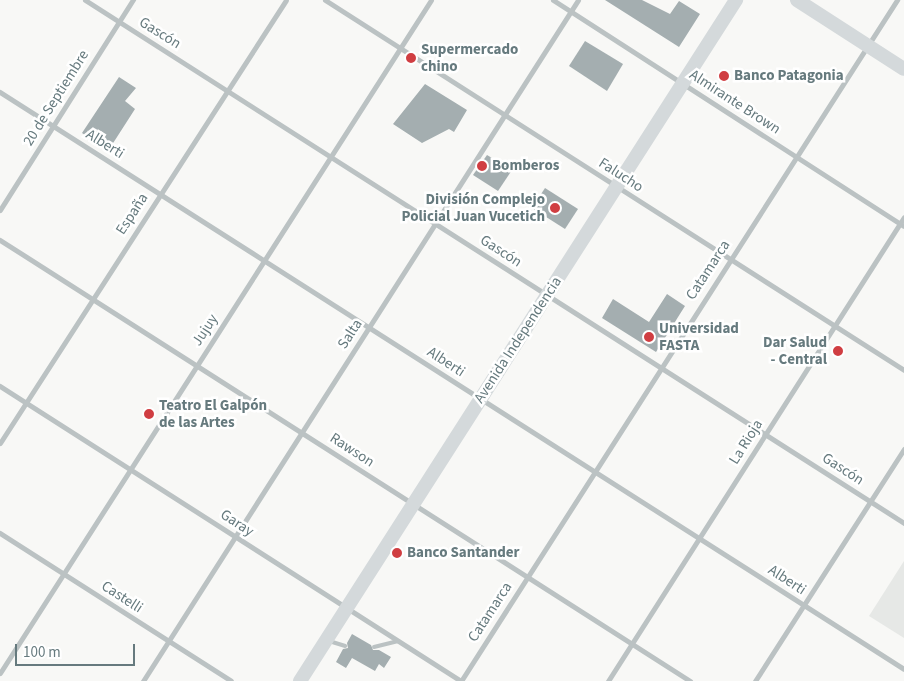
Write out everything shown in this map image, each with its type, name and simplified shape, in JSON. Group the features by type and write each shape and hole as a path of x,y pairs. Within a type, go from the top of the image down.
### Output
{"main road":[{"name":"Avenida Independencia","path":"300,681 736,0"},
{"path":"797,0 904,69"}],"street":[{"name":"Gascón","path":"85,0 904,523"},
{"name":"20 de Septiembre","path":"0,210 133,0"},
{"name":"España","path":"0,443 226,90 286,0"},
{"name":"Falucho","path":"325,0 904,370"},
{"name":"Jujuy","path":"0,673 430,0"},
{"name":"Almirante Brown","path":"553,0 902,225"},
{"name":"Salta","path":"143,681 578,0"},
{"name":"Catamarca","path":"461,681 897,0"},
{"name":"Alberti","path":"0,92 904,669"},
{"name":"La Rioja","path":"608,681 766,434 833,325 902,225 904,217"},
{"name":"Rawson","path":"0,240 690,681"},
{"name":"Garay","path":"0,386 461,681"},
{"path":"755,681 904,448"},
{"name":"Castelli","path":"0,533 231,681"}],"lane":[{"path":"326,640 345,646"},
{"path":"374,647 398,641"}],"shaded area":[{"path":"904,561 904,638 869,616"}],"building":[{"path":"605,0 642,0 670,14 679,1 700,14 679,47"},
{"path":"585,41 623,64 607,91 569,66"},
{"path":"119,77 136,88 125,101 135,109 108,151 82,133"},
{"path":"425,84 467,110 454,132 449,129 422,143 393,124"},
{"path":"487,155 512,170 498,191 473,175"},
{"name":"División Complejo Policial Juan Vucetich","path":"545,188 578,209 565,229 532,208"},
{"name":"Universidad FASTA","path":"667,294 685,306 656,352 602,318 613,299 649,322"},
{"path":"352,634 371,645 373,650 379,650 391,657 384,668 379,664 375,671 352,658 346,668 336,662 343,649 348,648 347,643"}],"place":[{"name":"Supermercado chino","path":"411,58"},
{"name":"Banco Patagonia","path":"724,76"},
{"name":"Bomberos","path":"482,166"},
{"name":"División Complejo Policial Juan Vucetich","path":"555,208"},
{"name":"Universidad FASTA","path":"649,337"},
{"name":"Dar Salud - Central","path":"838,351"},
{"name":"Teatro El Galpón de las Artes","path":"149,414"},
{"name":"Banco Santander","path":"397,553"}]}
